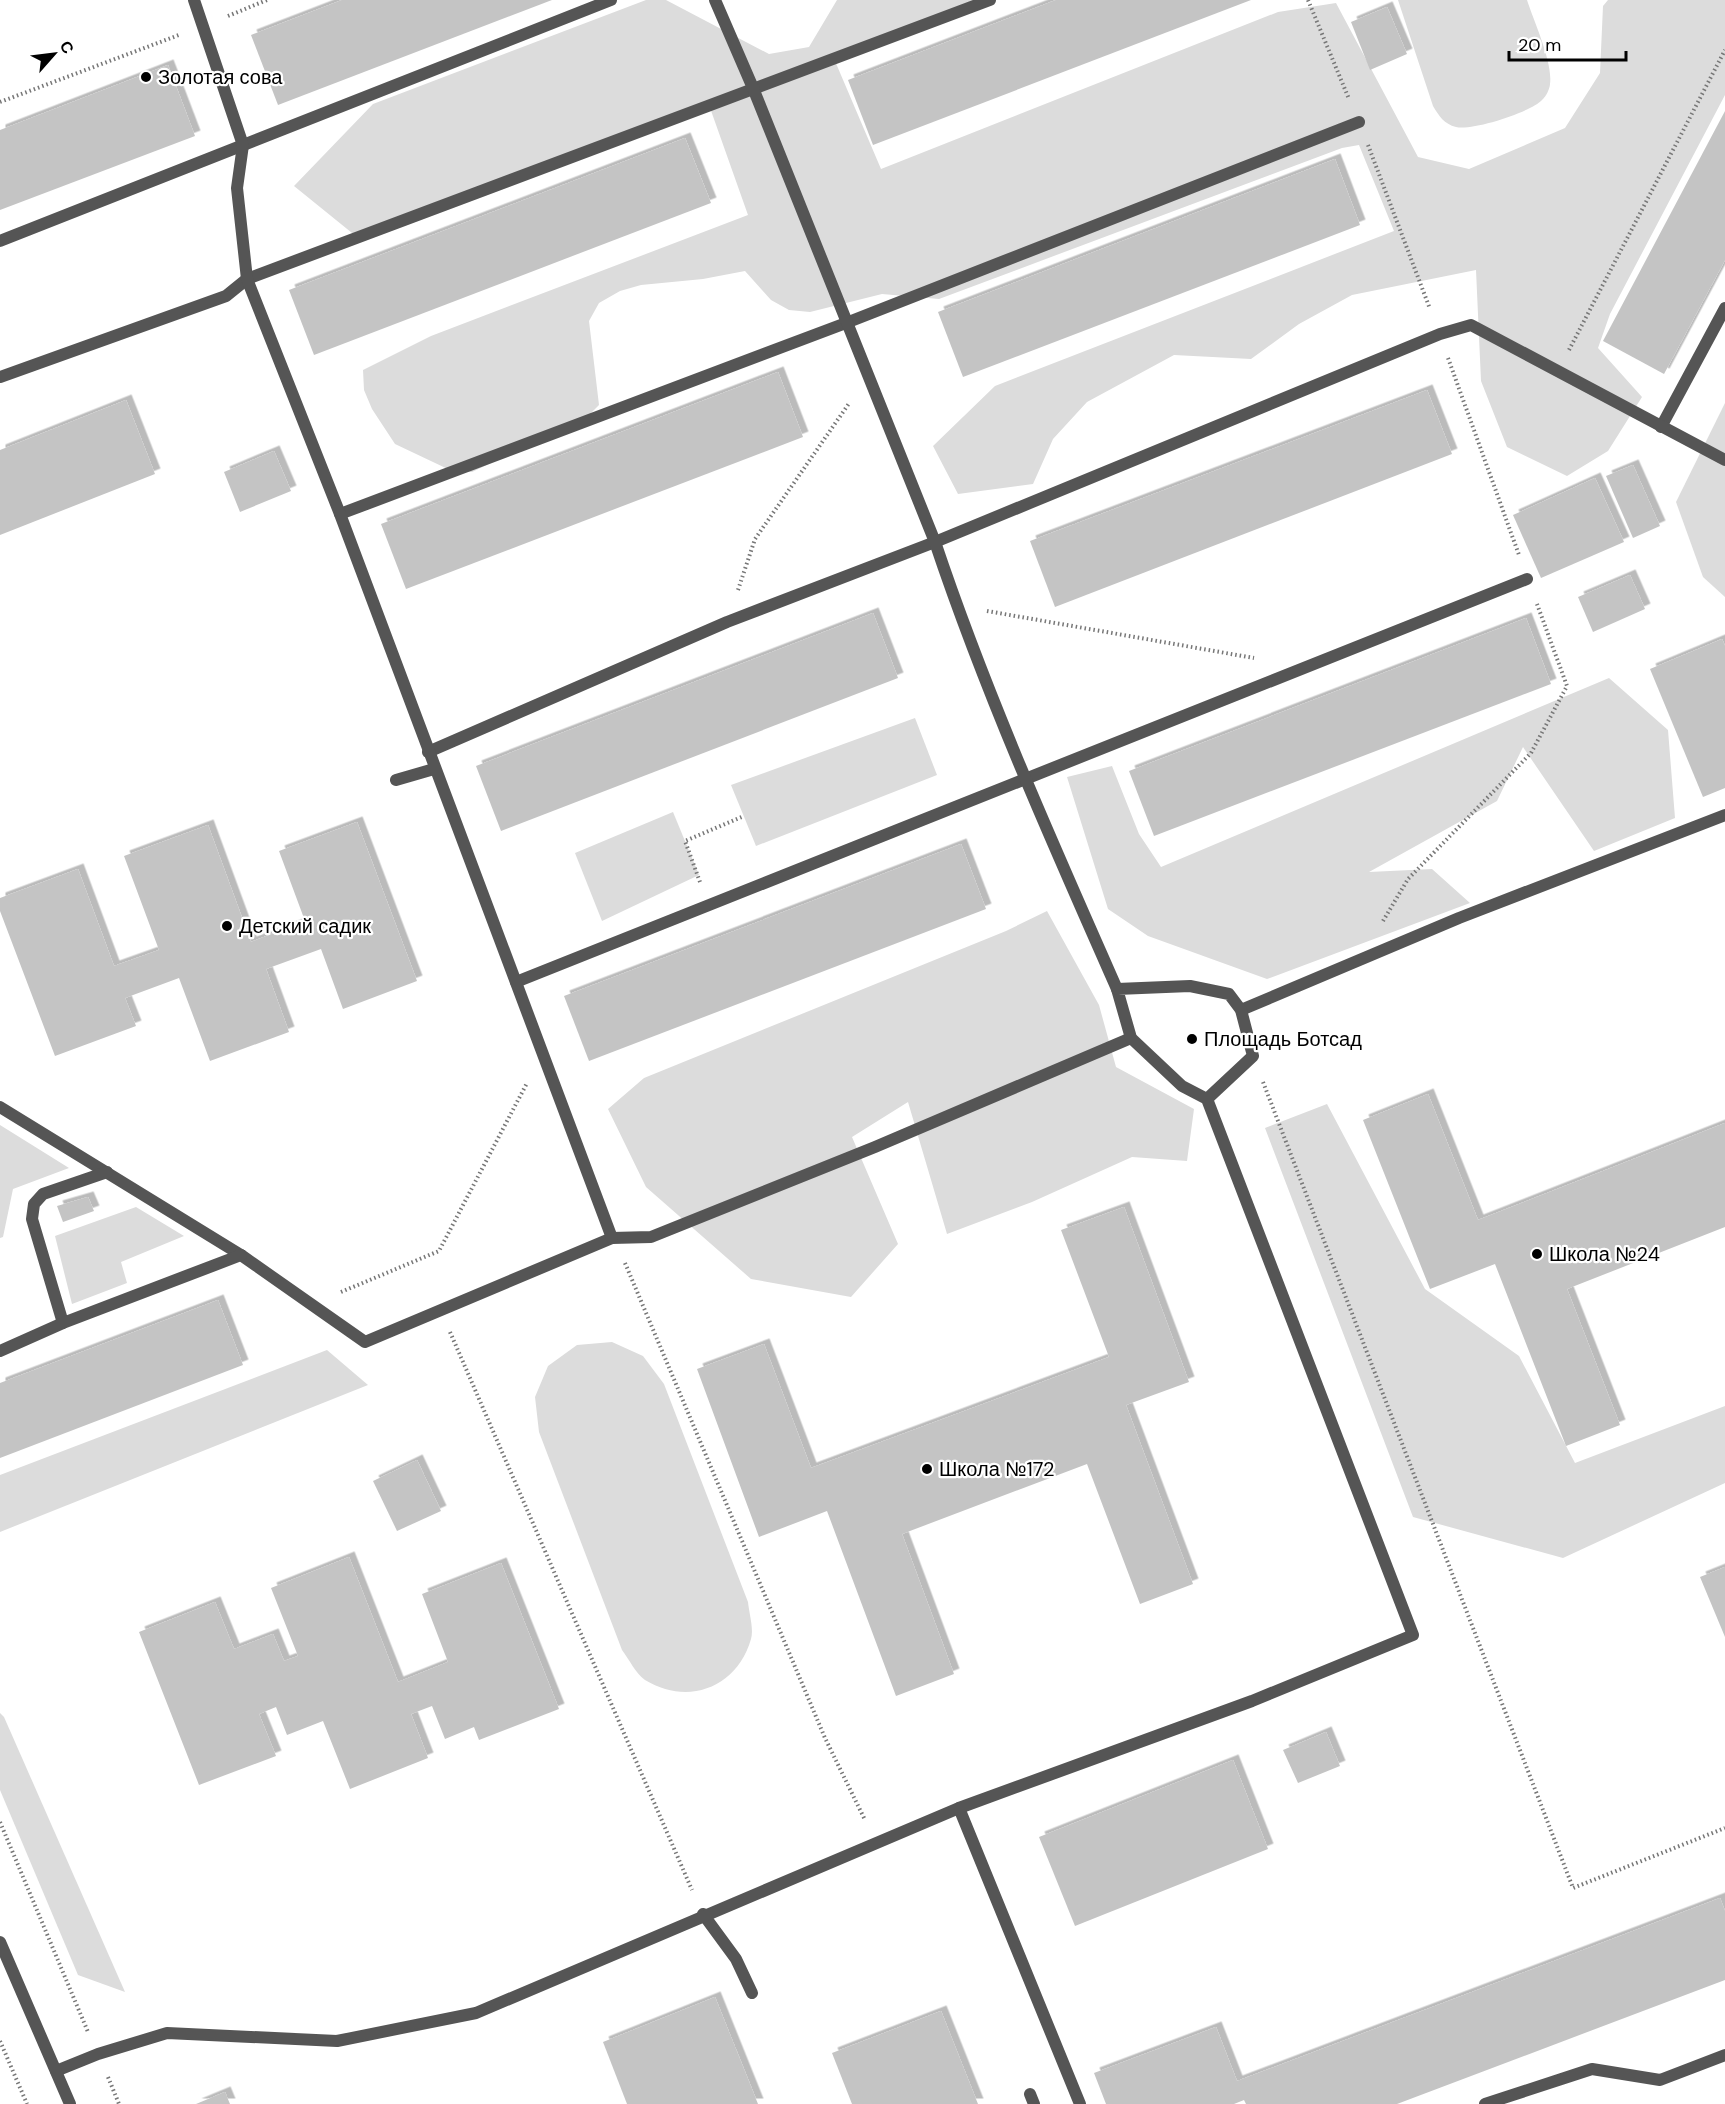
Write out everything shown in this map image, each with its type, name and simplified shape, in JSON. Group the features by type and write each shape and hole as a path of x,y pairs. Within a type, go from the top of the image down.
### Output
{"street":[{"path":"194,0 243,145 237,188 247,279 340,514 612,1238"},
{"path":"0,241 611,0"},
{"path":"56,2071 98,2054 167,2033 337,2041 476,2013 703,1914 959,1808 1252,1701 1413,1635 1207,1099 1182,1086 1131,1038 1117,989 1025,779 956,605 935,542 753,88 715,0"},
{"path":"0,377 226,296 247,279 990,0"},
{"path":"340,514 846,323 1359,122"},
{"path":"1661,427 1725,308"},
{"path":"428,753 727,622 935,542 1440,334 1471,325 1725,460"},
{"path":"516,982 1527,579"},
{"path":"396,780 434,769"},
{"path":"1241,1010 1361,958 1725,815"},
{"path":"1117,989 1190,986 1229,994 1241,1010 1253,1056 1207,1099"},
{"path":"0,1107 241,1255 365,1342 612,1238 651,1237 875,1147 1131,1038"},
{"path":"63,1323 32,1219 34,1204 43,1194 107,1172"},
{"path":"0,1351 63,1323 241,1255"},
{"path":"959,1808 1080,2104"},
{"path":"703,1914 736,1959 752,1993"},
{"path":"0,1942 70,2104"},
{"path":"1485,2104 1592,2069 1660,2080 1725,2055"}],"path":[{"path":"0,102 202,27 267,0"},
{"path":"1308,0 1359,122 1440,334 1567,686 1531,753 1408,879 1361,958"},
{"path":"1558,370 1725,50"},
{"path":"727,622 755,539 868,377"},
{"path":"956,605 1258,659"},
{"path":"708,904 685,841 744,816"},
{"path":"1253,1056 1573,1888 1725,1828"},
{"path":"311,1304 439,1251 528,1081"},
{"path":"612,1238 631,1274 825,1738 876,1842"},
{"path":"441,1310 703,1914"},
{"path":"0,1822 98,2054"},
{"path":"0,2041 27,2104"}],"shaded area":[{"path":"646,0 666,0 769,54 809,47 837,0 993,0 835,61 881,169 1278,12 1336,3 1418,157 1469,169 1565,128 1600,73 1603,6 1608,0 1725,0 1725,95 1610,314 1598,348 1642,397 1608,451 1567,476 1507,447 1481,381 1476,270 1352,295 1299,324 1251,359 1174,355 1087,402 1053,439 1033,484 958,494 933,446 995,386 1394,231 1359,145 1342,148 939,299 882,294 810,312 789,310 771,300 745,271 703,279 641,285 620,291 599,303 589,321 599,405 584,420 507,450 491,463 472,472 452,471 395,444 372,409 364,390 363,370 431,336 748,215 709,105 357,237 294,186 373,104"},
{"path":"1398,0 1527,0 1549,65 1550,86 1545,97 1526,110 1487,123 1464,127 1448,124 1433,106"},
{"path":"1725,403 1725,597 1703,577 1676,502"},
{"path":"1609,678 1668,730 1675,818 1594,851 1523,747 1497,801 1369,872 1432,869 1470,903 1267,979 1148,936 1108,909 1067,777 1112,766 1139,834 1161,867"},
{"path":"915,718 937,775 756,846 731,785"},
{"path":"673,812 699,875 602,921 575,853"},
{"path":"1047,911 1099,1005 1116,1067 1194,1109 1187,1161 1132,1157 1032,1202 947,1234 908,1102 852,1137 898,1244 851,1297 751,1279 646,1187 608,1109 644,1078 1006,931"},
{"path":"1327,1104 1425,1289 1519,1356 1575,1463 1725,1406 1725,1483 1563,1558 1413,1517 1265,1128"},
{"path":"0,1125 69,1168 13,1189 3,1237 0,1238"},
{"path":"136,1207 184,1236 121,1262 127,1283 72,1304 55,1236"},
{"path":"612,1342 643,1356 664,1384 748,1602 752,1635 744,1656 735,1670 709,1688 678,1691 661,1688 645,1680 622,1650 539,1432 535,1397 548,1366 577,1345"},
{"path":"327,1350 368,1385 0,1532 0,1475"},
{"path":"0,1713 4,1717 125,1992 78,1975 0,1790"}],"building":[{"path":"342,0 552,0 278,105 251,35"},
{"path":"1056,0 1251,0 873,145 848,80"},
{"path":"1387,7 1407,54 1370,70 1351,22"},
{"path":"168,65 195,136 0,210 0,130"},
{"path":"1725,111 1725,260 1664,374 1603,341"},
{"path":"685,138 711,203 314,355 289,290"},
{"path":"1335,159 1360,225 963,377 938,312"},
{"path":"778,372 803,437 406,589 381,524"},
{"path":"1427,390 1452,454 1055,607 1030,541"},
{"path":"126,400 155,474 0,535 0,450"},
{"path":"274,451 291,491 240,512 224,472"},
{"path":"1633,465 1660,526 1633,538 1606,476"},
{"path":"1595,478 1624,542 1541,578 1513,515"},
{"path":"1630,575 1645,609 1593,632 1578,597"},
{"path":"873,613 898,678 501,831 476,766"},
{"path":"1526,618 1551,684 1154,836 1129,771"},
{"path":"1722,639 1725,646 1725,788 1703,797 1650,669"},
{"path":"357,822 417,981 343,1009 321,949 266,969 289,1032 210,1061 179,978 125,998 136,1026 55,1056 0,911 0,898 78,869 114,966 159,950 124,856 208,825 251,942 305,921 279,851"},
{"path":"961,844 986,909 589,1061 564,996"},
{"path":"1428,1094 1478,1220 1725,1123 1725,1227 1567,1289 1620,1425 1566,1446 1495,1264 1430,1289 1363,1120"},
{"path":"88,1197 94,1211 63,1222 57,1206"},
{"path":"1124,1207 1189,1382 1126,1405 1193,1584 1140,1604 1087,1464 902,1534 954,1674 896,1696 827,1511 759,1537 697,1369 764,1344 811,1468 1109,1357 1061,1230"},
{"path":"218,1300 243,1365 0,1458 0,1383"},
{"path":"417,1460 441,1511 397,1531 373,1481"},
{"path":"349,1557 398,1682 448,1662 422,1594 501,1563 559,1709 479,1740 474,1727 445,1739 432,1706 411,1714 428,1758 350,1789 323,1721 287,1735 276,1707 259,1714 276,1756 199,1785 139,1632 215,1602 234,1649 273,1634 284,1661 298,1656 271,1588"},
{"path":"1725,1567 1725,1637 1700,1577"},
{"path":"1326,1732 1340,1766 1298,1783 1283,1750"},
{"path":"1233,1760 1268,1849 1075,1926 1039,1837"},
{"path":"1720,1898 1725,1911 1725,1980 1397,2104 1246,2104 1244,2100 1234,2104 1106,2104 1094,2073 1216,2027 1237,2081"},
{"path":"715,1997 758,2104 627,2104 603,2042"},
{"path":"941,2011 978,2104 852,2104 832,2053"},
{"path":"225,2092 230,2104 196,2104"}],"place":[{"name":"Золотая сова","path":"146,77"},
{"name":"Детский садик","path":"227,926"},
{"name":"Площадь Ботсад","path":"1192,1039"},
{"name":"Школа №24","path":"1537,1254"},
{"name":"Школа №172","path":"927,1469"}]}
